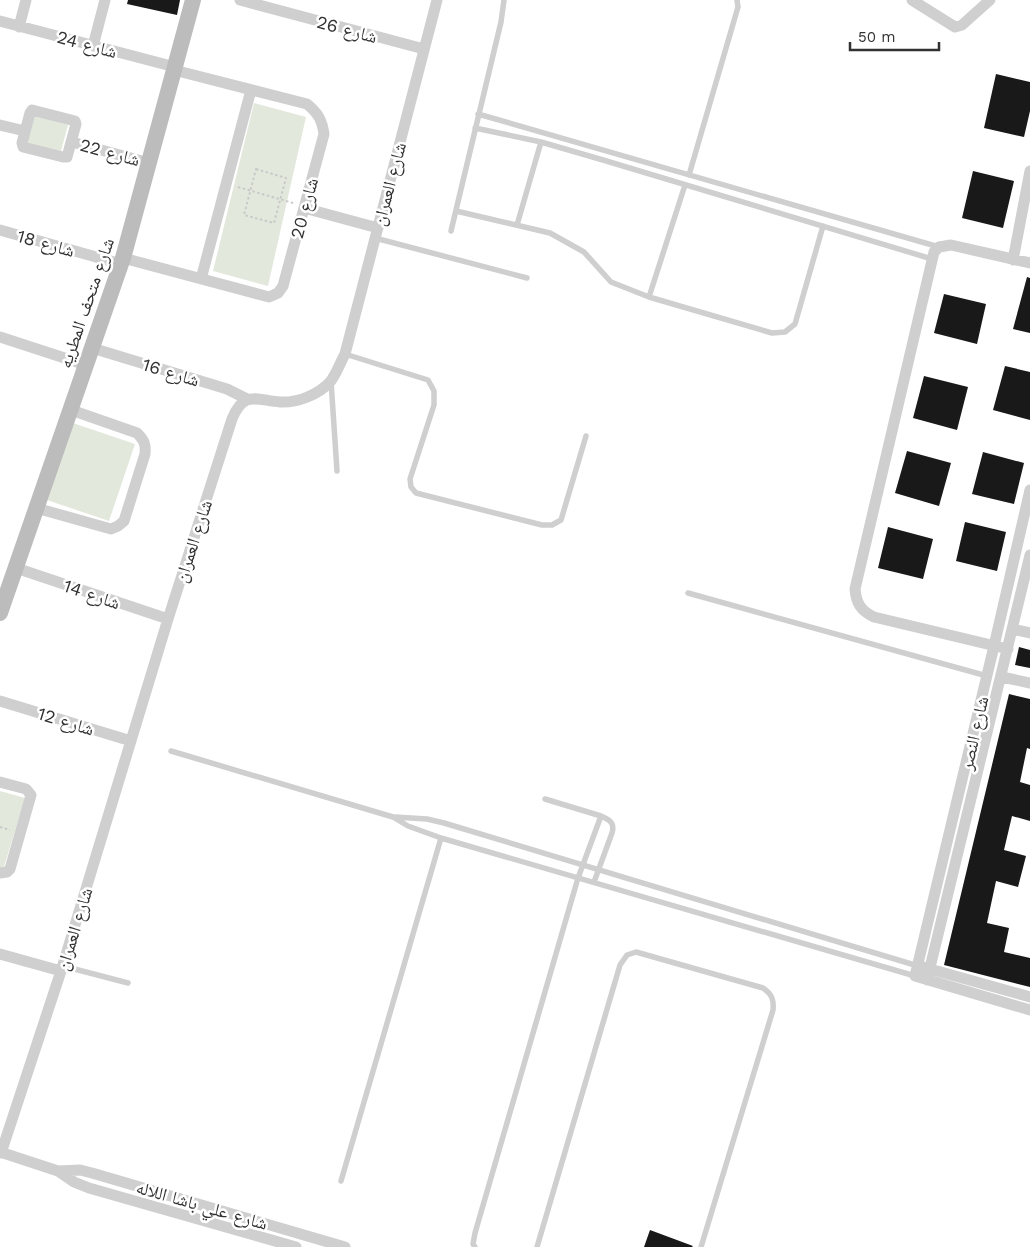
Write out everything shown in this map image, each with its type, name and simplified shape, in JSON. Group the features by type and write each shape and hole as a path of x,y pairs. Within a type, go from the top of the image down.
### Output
{"street":[{"path":"20,27 26,0"},
{"path":"93,46 105,0"},
{"name":"شارع متحف المطريه","path":"0,613 122,261 193,0"},
{"name":"شارع 26","path":"240,0 424,49"},
{"name":"شارع العمران","path":"0,1152 62,969 168,619 232,418 237,407 247,399 260,398 281,402 300,400 316,393 331,381 345,354 437,0"},
{"path":"912,0 952,26 958,27 990,0"},
{"name":"شارع 24","path":"0,21 174,68"},
{"name":"شارع 20","path":"122,261 269,297 278,293 283,286 324,134 322,122 316,111 307,104 174,68"},
{"path":"201,279 251,90"},
{"name":"شارع 22","path":"34,110 75,121 72,142 65,158 23,147 22,143 30,113 34,110"},
{"path":"0,125 25,131"},
{"name":"شارع 22","path":"72,142 149,162"},
{"path":"1013,260 1030,171"},
{"path":"304,207 377,233"},
{"name":"شارع 18","path":"0,230 122,261"},
{"path":"1008,649 874,618 860,607 855,589 934,252 939,247 951,245 1030,263"},
{"path":"0,337 86,365"},
{"name":"شارع 16","path":"92,348 227,389 247,399"},
{"path":"36,508 111,529 118,526 124,520 145,454 146,446 143,438 137,433 71,410"},
{"name":"شارع النصر","path":"916,971 1030,490"},
{"name":"شارع النصر","path":"928,974 1030,556"},
{"name":"شارع 14","path":"16,568 168,619"},
{"path":"1012,629 1030,634"},
{"path":"1002,677 1030,683"},
{"name":"شارع 12","path":"0,701 131,740"},
{"path":"0,782 26,789 31,795 10,868 7,872 0,873"},
{"path":"0,954 62,969"},
{"path":"916,971 1030,997"},
{"path":"928,974 1030,1010"},
{"name":"شارع علي باشا اللاله","path":"0,1152 58,1171 74,1182 89,1188 296,1247"},
{"name":"شارع علي باشا اللاله","path":"58,1171 80,1170 92,1173 345,1247"}],"lane":[{"path":"451,231 501,22 504,0"},
{"path":"689,175 738,7 737,0"},
{"path":"478,114 939,247"},
{"path":"475,128 540,142 603,160 932,259"},
{"path":"517,225 540,142"},
{"path":"649,297 685,186"},
{"path":"456,211 550,233 584,252 611,282 649,297 772,333 785,332 795,324 823,226"},
{"path":"377,233 527,278"},
{"path":"345,354 428,380 434,391 434,406 410,479 411,486 416,493 542,525 552,525 561,520 586,436"},
{"path":"331,381 337,471"},
{"path":"688,593 987,676"},
{"path":"171,751 393,817 427,819 444,823 583,864 916,971"},
{"path":"545,800 609,819 612,823 614,828 594,882"},
{"path":"475,1247 473,1244 475,1233 578,878 600,816"},
{"path":"393,817 408,826 440,838 916,971"},
{"path":"341,1181 440,838"},
{"path":"537,1247 620,965 627,955 636,952 763,988 773,999 773,1010 701,1247"},
{"path":"62,969 128,983"}],"path":[{"path":"256,169 286,178 280,200 274,224 244,215 256,169"},
{"path":"226,184 304,207"}],"shaded area":[{"path":"254,103 306,117 268,286 213,271"},
{"path":"32,114 68,125 61,151 26,144"},
{"path":"70,422 135,444 109,521 44,499"},
{"path":"0,791 25,798 3,870 0,869"}],"building":[{"path":"128,0 180,0 177,15 127,4"},
{"path":"996,74 1030,82 1030,111 1024,137 984,128"},
{"path":"973,171 1014,181 1003,228 962,218"},
{"path":"1027,277 1030,278 1030,333 1013,329"},
{"path":"944,294 986,304 977,344 934,333"},
{"path":"1005,366 1030,372 1030,420 993,410"},
{"path":"924,376 968,387 957,430 913,418"},
{"path":"907,451 951,463 939,506 895,493"},
{"path":"983,452 1024,463 1014,504 972,494"},
{"path":"965,522 1006,532 997,571 956,561"},
{"path":"888,527 933,539 923,579 878,568"},
{"path":"1019,647 1030,650 1030,668 1015,665"},
{"path":"1009,694 1030,699 1030,749 1027,748 1020,782 1030,785 1030,821 1012,816 1004,850 1026,856 1018,887 996,881 987,923 1009,928 1004,952 1030,958 1030,987 944,965"},
{"path":"650,1230 693,1246 644,1247"}]}
